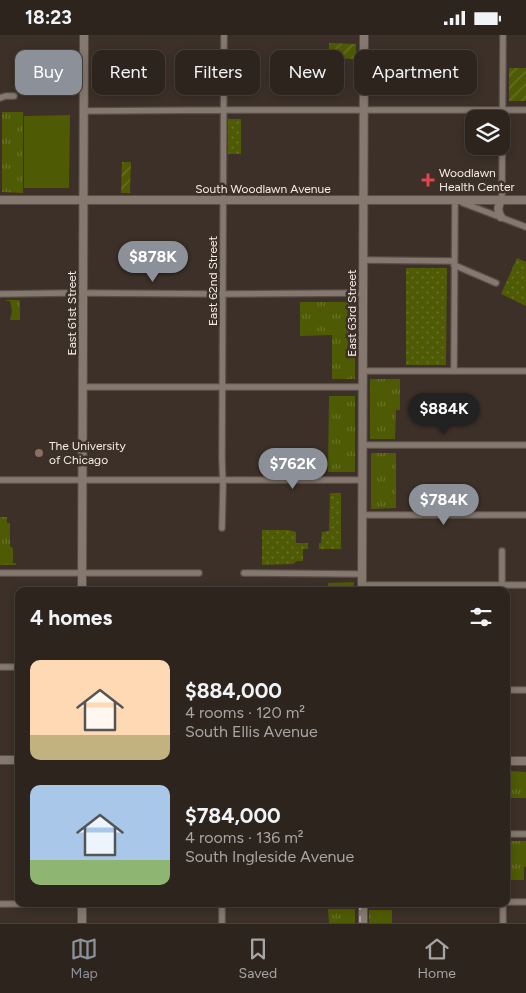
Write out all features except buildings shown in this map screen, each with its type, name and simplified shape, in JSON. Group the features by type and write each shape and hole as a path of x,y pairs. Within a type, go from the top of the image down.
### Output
{"street":[{"name":"East 61st Street","path":"82,587 84,35"},
{"name":"East 62nd Street","path":"222,528 224,35"},
{"name":"East 63rd Street","path":"362,587 364,35"},
{"path":"502,35 502,110"},
{"path":"0,98 14,96"},
{"path":"83,111 465,110"},
{"path":"510,110 526,110"},
{"path":"501,217 498,208 502,194 502,155"},
{"name":"South Woodlawn Avenue","path":"0,200 526,200"},
{"path":"454,371 454,263 457,200 526,227"},
{"path":"363,260 454,263 496,283"},
{"path":"0,293 68,293"},
{"path":"83,293 363,293"},
{"path":"363,371 526,371"},
{"path":"83,387 363,387"},
{"path":"363,445 526,445"},
{"path":"0,480 363,480"},
{"path":"362,515 526,515"},
{"path":"502,551 502,587"},
{"path":"0,573 199,573"},
{"path":"244,573 362,573"},
{"path":"510,587 526,585"},
{"path":"0,667 15,667"},
{"path":"510,690 526,690"},
{"path":"0,760 15,760"},
{"path":"510,761 526,761"},
{"path":"510,834 526,834"},
{"path":"510,903 526,902"},
{"path":"0,904 15,904"},
{"path":"81,907 82,923"},
{"path":"222,907 222,923"},
{"path":"363,907 363,923"},
{"path":"503,923 505,907"}],"green space":[{"path":"329,43 356,44 354,59 344,59 344,50 329,50"},
{"path":"509,68 526,68 526,101 509,101"},
{"path":"2,112 23,112 23,193 2,192"},
{"path":"70,115 69,188 24,188 24,116"},
{"path":"228,119 241,119 241,154 228,154"},
{"path":"122,162 131,162 130,193 121,193"},
{"path":"517,258 526,262 526,306 501,294"},
{"path":"406,268 447,268 446,365 406,365"},
{"path":"6,300 20,301 20,320 10,320 12,311 10,301"},
{"path":"300,302 355,302 355,379 332,379 332,335 300,336"},
{"path":"370,379 400,379 400,410 396,410 395,439 370,439"},
{"path":"329,396 355,396 355,472 328,472"},
{"path":"371,453 396,453 396,508 371,509"},
{"path":"330,493 341,493 341,549 319,549 322,532 329,531"},
{"path":"0,517 7,517 7,523 10,523 10,546 13,548 13,563 16,563 16,565 0,565"},
{"path":"262,530 289,530 296,532 296,543 308,543 308,549 303,549 303,561 297,561 293,564 262,565"},
{"path":"354,582 353,587 328,587 328,583"},
{"path":"510,771 526,772 526,798 510,798"},
{"path":"510,841 526,841 524,880 510,880"},
{"path":"328,909 355,909 355,923 329,923"},
{"path":"369,910 392,910 392,923 369,923"}],"railway":[{"path":"360,907 360,923"}],"place":[{"name":"Woodlawn Health Center","path":"428,180"},
{"name":"The University of Chicago","path":"39,453"}]}
